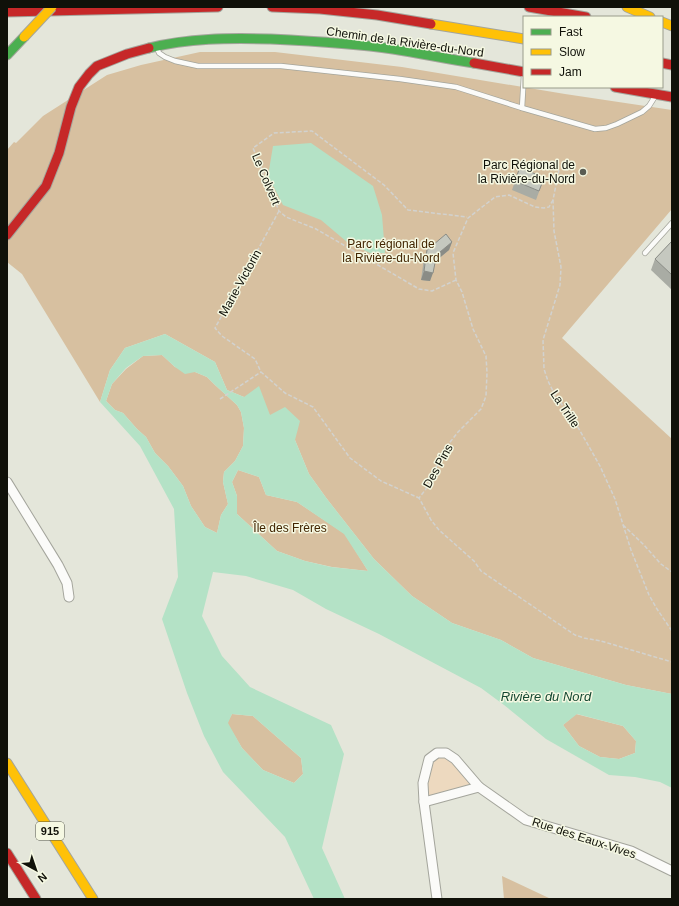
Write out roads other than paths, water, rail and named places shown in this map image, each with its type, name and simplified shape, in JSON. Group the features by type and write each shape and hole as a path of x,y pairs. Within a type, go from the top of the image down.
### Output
{"main road":[{"path":"7,55 52,7"},
{"path":"7,12 218,7"},
{"path":"272,7 377,14 523,39"},
{"path":"529,7 580,16"},
{"path":"627,7 648,16"},
{"name":"Chemin de la Rivière-du-Nord","path":"7,235 46,186 59,153 71,107 79,87 97,66 127,54 156,46 201,40 232,38 289,40 360,45 523,72"},
{"path":"621,88 672,97"},
{"name":"915","path":"7,763 93,899"},
{"path":"7,853 36,899"}],"street":[{"path":"7,482 58,565 67,583 69,597"},
{"name":"Rue des Eaux-Vives","path":"437,899 424,802 423,783 429,759 437,752 446,753 455,759 479,787 526,820 631,851 672,871"},
{"path":"424,802 479,787"}],"lane":[{"path":"156,46 159,53 165,57 175,61 198,66 281,66 400,79 456,87 522,108 595,128 606,128 642,112 652,103 657,94"},
{"path":"522,108 523,88"},
{"path":"645,253 672,224"}],"water":[{"path":"311,143 373,186 382,215 385,253 370,253 347,242 321,220 283,205 268,176 273,146"},
{"name":"Rivière du Nord","path":"165,334 215,362 227,390 244,397 259,386 270,415 285,407 300,421 295,440 309,474 327,499 374,559 412,596 452,623 501,640 533,658 626,685 672,694 672,788 660,782 635,777 609,775 546,739 481,688 379,634 326,609 293,590 246,576 213,572 202,616 222,656 250,687 331,725 344,754 322,848 345,899 314,899 285,837 223,772 204,736 187,693 162,619 178,577 174,509 140,446 100,402 110,370 125,348","holes":["162,355 185,374 195,372 207,377 237,405 241,412 244,428 243,446 235,461 224,472 223,482 228,504 221,515 217,533 205,527 191,506 183,486 168,466 155,453 146,437 123,413 115,410 106,401 112,384 126,368 143,356","238,470 259,477 266,495 297,502 344,534 368,571 331,567 305,561 277,551 237,514 237,496 232,482","232,714 253,716 301,758 303,774 294,783 263,770 242,748 228,723","577,714 623,726 636,741 635,753 619,759 600,757 579,746 563,725"]}],"place":[{"name":"Parc Régional de la Rivière-du-Nord","path":"583,172"}],"park label":[{"name":"Parc régional de la Rivière-du-Nord","path":"391,251"},
{"name":"Île des Frères","path":"290,528"}]}
